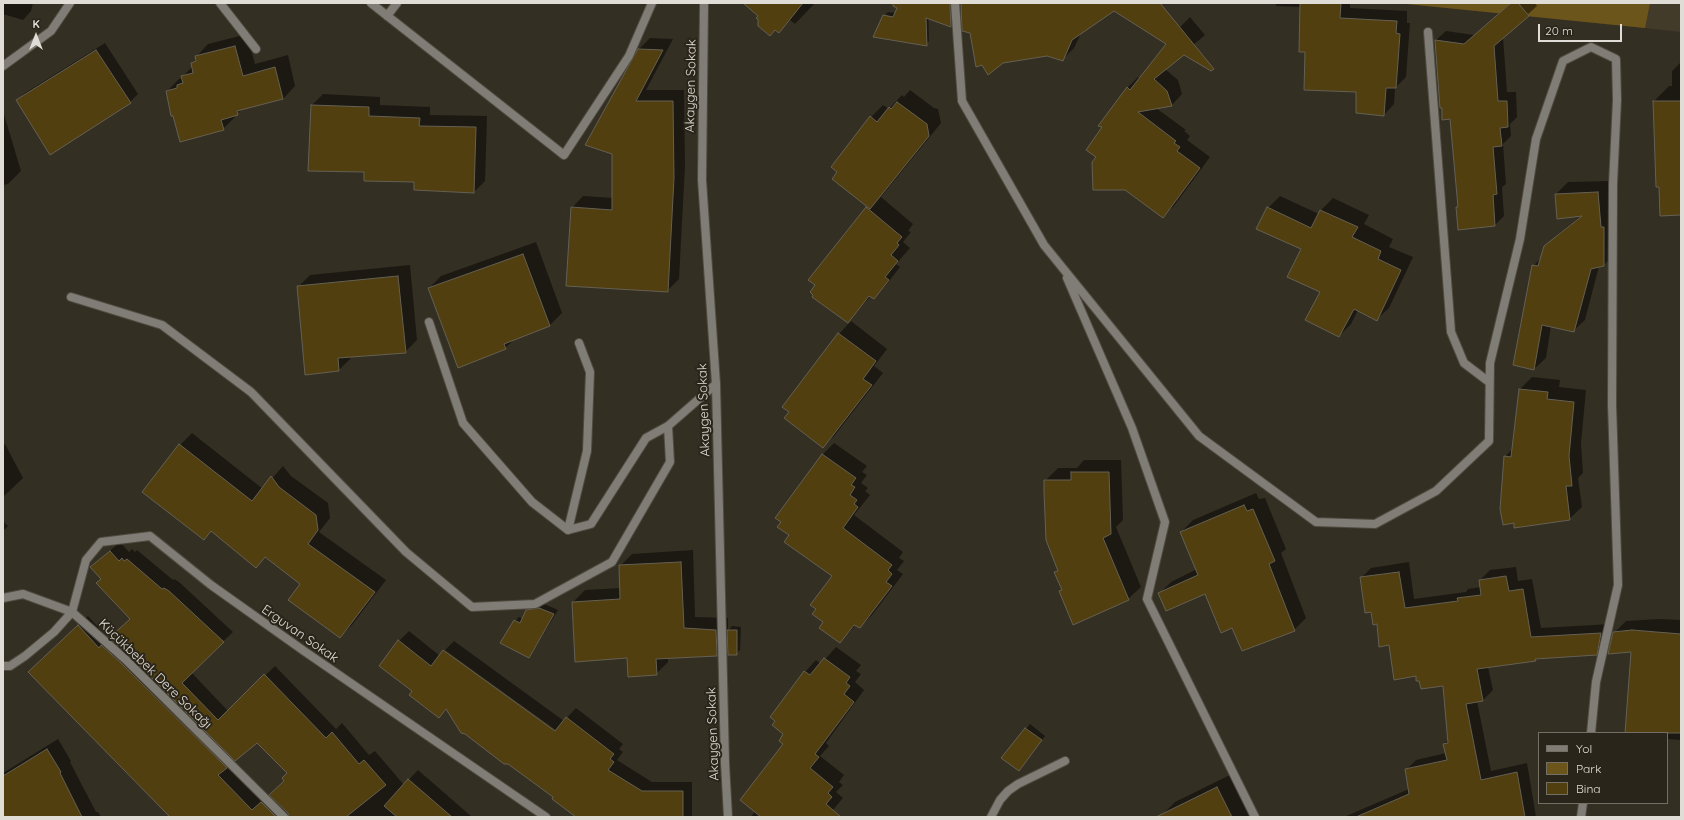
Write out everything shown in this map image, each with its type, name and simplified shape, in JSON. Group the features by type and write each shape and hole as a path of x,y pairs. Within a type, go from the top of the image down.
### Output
{"street":[{"path":"3,66 51,31 70,3"},
{"path":"220,3 256,49"},
{"path":"370,3 564,155 629,56 652,3"},
{"path":"387,16 397,3"},
{"name":"Akaygen Sokak","path":"704,3 702,180 716,384 725,763 728,817"},
{"path":"955,3 962,101 1044,245 1199,436 1316,522 1375,524 1436,491 1489,441 1490,363 1520,239 1536,139 1563,62 1591,47 1616,59 1617,100 1613,184 1612,405 1618,585 1596,682 1591,732"},
{"path":"1428,32 1452,332 1464,363 1489,382"},
{"path":"1063,269 1132,428 1165,522 1147,599 1255,817"},
{"path":"71,297 162,325 251,392 406,552 472,607 535,604 612,562 670,462 668,426"},
{"path":"429,322 463,423 532,502 568,530"},
{"path":"568,530 587,451 590,372 579,343"},
{"path":"568,530 591,524 646,438 668,426 716,384"},
{"name":"Erguvan Sokak","path":"72,612 86,560 101,542 150,536 211,585 261,621 546,817"},
{"path":"3,598 23,594 72,612 54,632 26,656 10,666 3,666"},
{"name":"Küçükbebek Dere Sokağı","path":"72,612 126,659 284,817"},
{"path":"991,817 1000,800 1018,784 1065,761"},
{"path":"1581,817 1583,804"}],"shaded area":[{"path":"1397,3 1681,3 1681,32 1645,28"}],"green space":[{"path":"1397,3 1650,3 1645,28"}],"building":[{"path":"743,3 803,3 779,33 775,30 770,36 758,26 758,19 756,18 758,16"},
{"path":"893,3 950,3 951,27 926,18 927,46 873,37 883,15 893,17 897,8 893,6"},
{"path":"961,3 1160,3 1214,69 1211,71 1184,55 1154,79 1167,91 1172,106 1138,112 1176,141 1174,143 1180,147 1177,151 1200,168 1163,218 1125,190 1093,190 1092,162 1096,157 1086,150 1102,127 1098,126 1127,87 1130,90 1166,44 1114,11 1072,40 1063,61 1047,56 1003,63 988,75 982,65 976,67 970,33 962,31"},
{"path":"1300,3 1341,3 1340,18 1397,21 1396,33 1400,34 1396,88 1386,88 1384,116 1356,113 1356,92 1304,90 1305,52 1299,52"},
{"path":"1511,3 1518,3 1529,16 1494,46 1498,101 1507,101 1508,127 1500,128 1502,146 1493,147 1497,194 1493,195 1495,226 1458,230 1456,207 1458,207 1450,119 1442,120 1435,40 1464,44"},
{"path":"235,46 243,76 275,67 283,99 237,111 238,115 221,120 224,130 180,142 173,116 171,116 166,91 177,88 177,85 183,83 181,76 193,73 191,63 196,61 195,56"},
{"path":"638,49 663,50 636,101 673,101 674,178 668,292 566,286 571,207 612,210 612,154 585,145"},
{"path":"96,50 131,103 50,155 16,100"},
{"path":"1653,101 1681,101 1681,215 1660,216 1659,187 1656,187"},
{"path":"897,102 927,124 929,136 870,209 832,179 837,172 831,167 870,116 877,122 889,107 891,109"},
{"path":"311,105 369,107 369,116 420,118 419,126 476,127 474,193 414,190 414,182 364,181 364,172 308,171"},
{"path":"1598,192 1601,227 1604,227 1604,266 1591,269 1574,332 1542,325 1534,370 1513,365 1532,265 1538,266 1544,246 1582,216 1557,219 1555,194"},
{"path":"866,207 902,237 897,243 899,245 891,255 898,261 885,277 889,280 874,299 869,296 848,323 812,297 813,295 810,292 815,285 808,280"},
{"path":"1267,207 1311,228 1320,210 1358,227 1352,237 1381,251 1378,259 1401,270 1377,321 1354,309 1339,337 1305,320 1320,292 1287,277 1301,249 1256,229"},
{"path":"523,254 550,326 504,344 506,349 458,368 428,288"},
{"path":"398,276 406,353 338,358 339,371 305,375 297,286"},
{"path":"838,333 876,361 863,379 872,385 823,448 784,418 789,412 782,407"},
{"path":"1519,389 1548,392 1547,399 1574,402 1569,456 1572,486 1566,486 1570,520 1514,528 1514,523 1503,525 1500,509 1504,456 1511,457"},
{"path":"179,444 252,501 271,476 279,487 316,515 318,530 308,544 375,592 340,638 288,600 300,584 265,557 256,568 211,531 204,540 142,492"},
{"path":"822,454 856,478 851,485 855,487 850,495 857,500 854,504 858,507 843,528 892,565 888,570 892,574 886,582 892,586 860,628 854,625 840,643 819,628 823,622 812,614 816,609 810,605 832,576 784,542 789,535 777,527 781,522 775,518"},
{"path":"1071,472 1109,472 1111,534 1103,538 1129,600 1073,625 1059,591 1062,590 1054,572 1058,571 1046,540 1044,492 1044,480 1071,480"},
{"path":"1244,505 1247,511 1253,509 1275,561 1269,564 1295,631 1242,651 1232,628 1221,633 1205,594 1166,611 1158,593 1198,575 1180,532"},
{"path":"110,551 119,561 122,558 124,561 127,559 162,589 164,588 169,591 224,642 182,683 218,720 264,674 326,738 332,732 359,764 364,760 386,785 346,817 289,817 288,813 269,795 284,781 282,778 287,773 257,743 235,761 129,655 109,638 130,619 96,583 101,579 90,567"},
{"path":"681,562 684,628 716,630 717,656 656,659 657,675 628,677 627,658 575,662 572,602 620,599 619,565"},
{"path":"1399,572 1405,608 1458,601 1457,598 1481,595 1479,580 1506,576 1509,591 1523,589 1531,637 1601,633 1597,655 1535,659 1536,661 1477,669 1483,701 1466,704 1481,780 1517,772 1525,817 1356,817 1409,794 1405,769 1447,760 1443,744 1448,743 1443,686 1421,689 1419,681 1416,681 1416,676 1394,680 1389,645 1379,647 1377,624 1373,625 1371,612 1365,613 1360,577"},
{"path":"539,608 554,614 529,658 500,643 514,620 520,623 526,610"},
{"path":"78,625 99,648 101,645 121,663 227,768 218,775 252,810 261,802 276,817 170,817 28,672"},
{"path":"727,630 737,630 737,655 728,655"},
{"path":"1632,630 1681,634 1681,733 1625,732 1631,652 1608,654 1613,632"},
{"path":"398,640 431,666 443,650 555,731 566,717 614,754 610,759 614,762 608,770 642,791 683,791 683,817 576,817 552,799 553,797 508,764 504,764 465,734 461,733 446,709 439,718 409,695 412,691 379,666"},
{"path":"824,658 850,677 846,683 850,686 844,694 854,702 815,754 819,757 810,768 833,787 828,793 832,797 826,804 841,817 761,817 740,800 783,744 779,741 783,734 772,725 775,721 770,717 804,671 810,675"},
{"path":"1025,728 1042,740 1019,771 1001,758"},
{"path":"47,749 61,772 60,773 82,817 3,817 3,776"},
{"path":"408,779 452,817 397,817 384,806"},
{"path":"1217,787 1232,817 1156,817"}]}
